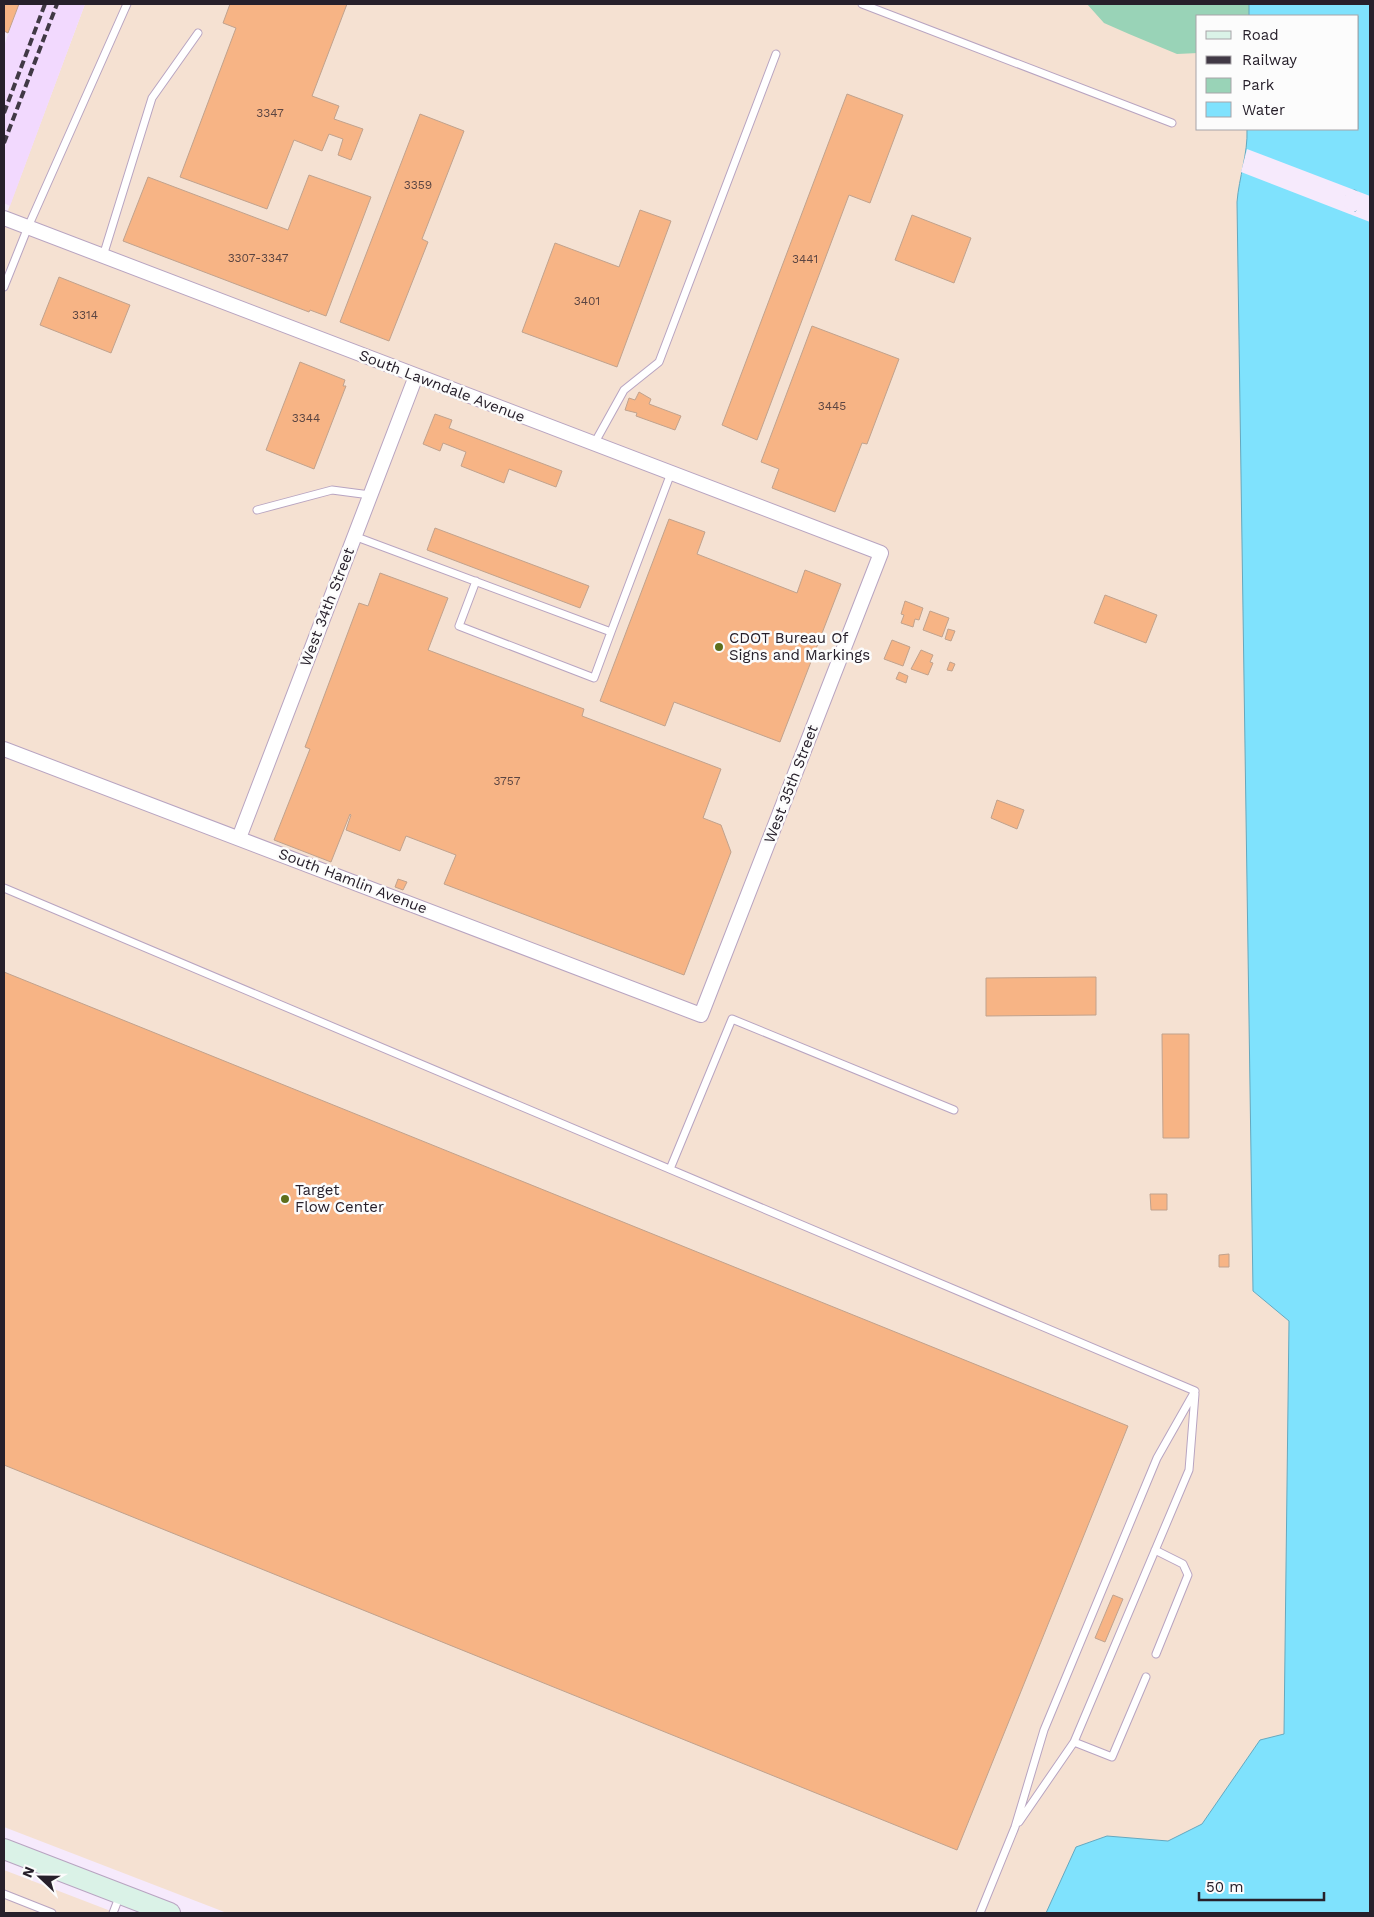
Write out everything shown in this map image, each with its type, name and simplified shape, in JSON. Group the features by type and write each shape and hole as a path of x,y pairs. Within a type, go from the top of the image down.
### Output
{"main road":[{"path":"4,1849 164,1912"}],"street":[{"name":"South Lawndale Avenue","path":"4,218 881,553"},
{"name":"West 34th Street","path":"239,838 416,376"},
{"name":"West 35th Street","path":"701,1015 881,553"},
{"name":"South Hamlin Avenue","path":"4,749 701,1015"}],"lane":[{"path":"4,287 28,227 127,4"},
{"path":"862,4 1172,123"},
{"path":"102,256 152,98 198,33"},
{"path":"594,444 624,390 659,362 776,54"},
{"path":"476,581 459,626 594,678 671,473"},
{"path":"257,510 332,490 370,496"},
{"path":"354,536 611,632"},
{"path":"4,888 1195,1391"},
{"path":"670,1169 732,1019 954,1110"},
{"path":"1015,1827 1074,1742 1155,1550 1188,1470 1195,1391"},
{"path":"980,1913 1015,1827 1048,1721 1157,1458 1195,1391"},
{"path":"1155,1550 1183,1564 1188,1575 1156,1654"},
{"path":"1074,1742 1112,1757 1146,1677"},
{"path":"4,1894 52,1913"},
{"path":"113,1913 120,1894"}],"shaded area":[{"path":"19,4 85,4 10,206 4,203 4,46"},
{"path":"85,4 1087,4 1177,53 1196,53 1196,130 1247,130 1247,149 1241,172 1253,1291 1289,1321 1284,1734 1260,1740 1202,1824 1168,1841 1107,1836 1076,1847 1046,1913 227,1913 4,1827 4,221"},
{"path":"4,1870 116,1913 4,1913"}],"green space":[{"path":"1087,4 1249,4 1249,15 1196,15 1196,53 1177,54 1104,23"}],"water":[{"path":"1249,4 1370,4 1370,1913 1046,1913 1076,1847 1107,1836 1168,1841 1202,1824 1260,1740 1284,1734 1289,1321 1253,1291 1237,202 1247,130 1359,130 1359,15 1249,15","holes":["1355,190 1362,195 1364,207 1351,214 1340,205 1347,191"]}],"pier":[{"path":"1247,149 1370,196 1370,222 1241,172","holes":["1351,192 1358,194 1362,199 1361,206 1355,212 1349,211 1343,204 1346,195"]}],"building":[{"path":"4,4 19,4 8,33 4,31"},
{"path":"230,4 347,4 312,96 339,106 334,119 363,129 351,160 338,155 343,139 329,134 322,151 294,140 267,209 180,177 236,28 223,23"},
{"path":"847,94 903,115 870,203 849,195 757,440 722,425"},
{"path":"420,114 464,131 422,239 428,242 389,341 340,322"},
{"path":"309,175 371,197 326,316 310,310 309,312 123,241 148,177 288,230"},
{"path":"640,210 671,221 617,367 522,332 555,243 619,267"},
{"path":"912,215 971,238 954,283 895,260"},
{"path":"59,277 130,305 111,353 40,325"},
{"path":"812,326 899,359 867,444 862,443 835,512 772,488 779,469 761,462"},
{"path":"300,362 345,380 343,386 346,386 314,469 266,450"},
{"path":"639,392 651,399 649,404 681,416 675,430 636,416 637,413 625,410 629,398 635,400"},
{"path":"435,414 452,420 449,428 562,471 556,487 509,469 504,483 461,466 466,452 443,443 440,451 423,444"},
{"name":"CDOT Bureau Of Signs and Markings","path":"669,519 705,532 697,554 797,593 805,570 841,584 780,742 674,702 665,726 600,701"},
{"path":"435,528 589,586 580,608 427,550"},
{"path":"380,573 448,598 428,650 584,709 582,716 721,769 703,818 721,825 731,852 684,975 444,884 456,855 406,836 400,851 346,830 350,814 331,862 274,840 310,749 305,747 359,603 368,606"},
{"path":"1105,595 1157,615 1146,643 1094,623"},
{"path":"905,601 923,608 919,620 915,619 913,627 901,623 904,615 901,614"},
{"path":"930,611 949,618 942,637 923,630"},
{"path":"948,629 955,631 951,641 945,639"},
{"path":"892,640 910,647 903,666 884,659"},
{"path":"921,650 933,655 930,662 933,663 928,675 911,669"},
{"path":"950,662 955,664 952,671 947,670"},
{"path":"899,672 908,676 906,683 896,679"},
{"path":"997,800 1024,810 1017,829 991,818"},
{"path":"398,879 407,882 403,890 395,887"},
{"name":"Target Flow Center","path":"4,972 1128,1426 957,1850 4,1465"},
{"path":"1096,977 1096,1015 986,1016 986,978"},
{"path":"1162,1034 1189,1034 1189,1138 1163,1138"},
{"path":"1150,1194 1167,1194 1167,1210 1151,1210"},
{"path":"1229,1254 1229,1267 1219,1267 1219,1255"},
{"path":"1113,1595 1123,1599 1105,1642 1095,1638"}],"railway":[{"path":"4,113 45,4"},
{"path":"4,143 57,4"}],"place":[{"name":"CDOT Bureau Of Signs and Markings","path":"719,647"},
{"name":"Target Flow Center","path":"285,1199"}]}
